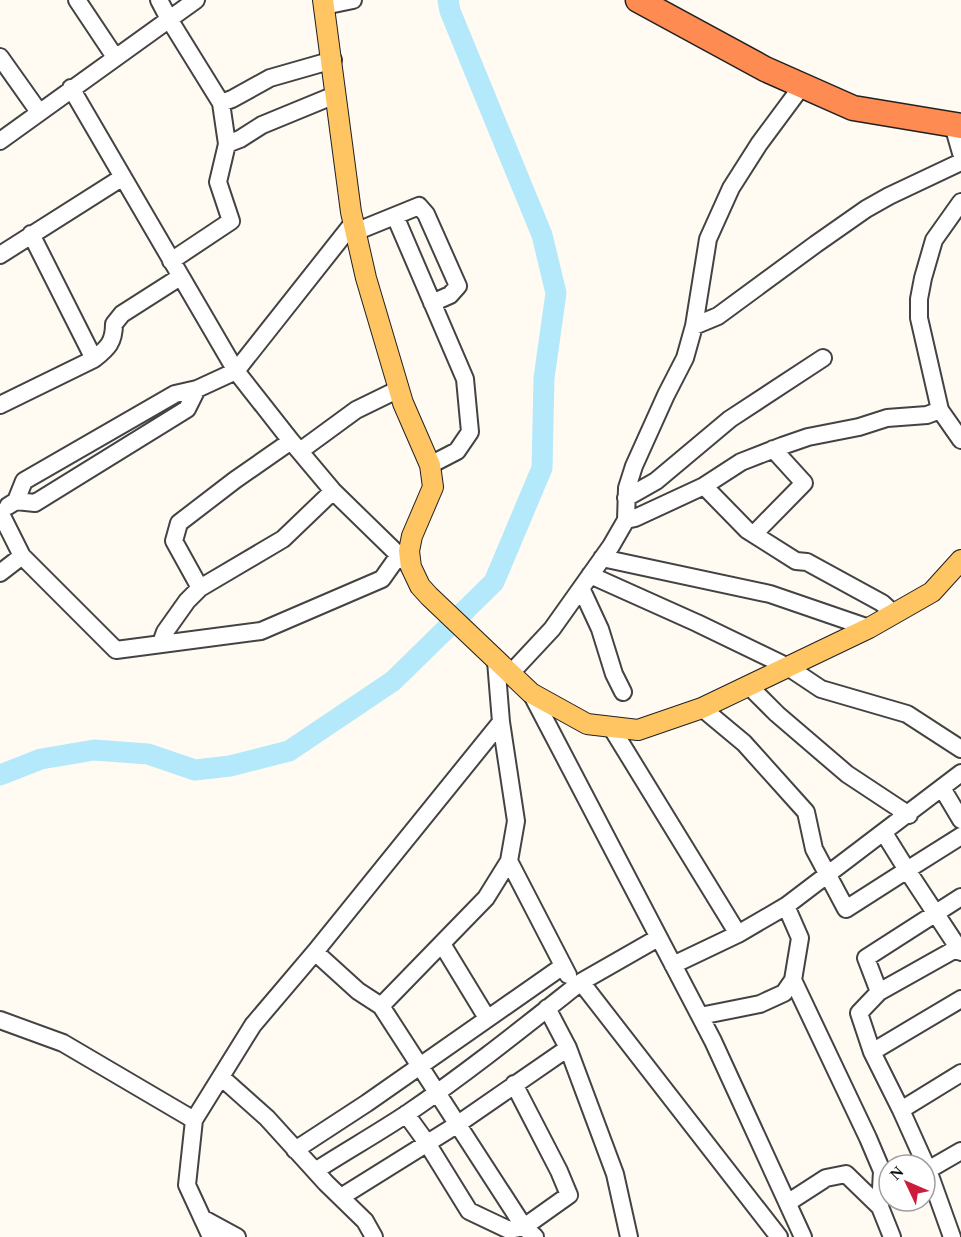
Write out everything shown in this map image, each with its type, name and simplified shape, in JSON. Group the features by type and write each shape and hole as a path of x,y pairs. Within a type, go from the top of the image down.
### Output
{"highway":[{"path":"638,0 765,69 853,108 957,126"}],"main road":[{"path":"323,3 333,60 335,96 354,227 366,278 403,403 430,465 433,487 412,536 405,561 429,596 531,693 587,724 638,730 702,708 870,628 932,592 961,560"}],"street":[{"path":"77,0 115,57"},
{"path":"159,0 221,103 227,144 218,182 231,221 171,261"},
{"path":"0,141 196,0"},
{"path":"323,3 353,0"},
{"path":"0,57 39,112"},
{"path":"221,103 270,78 333,60"},
{"path":"381,1006 486,898 509,861 516,820 501,722 496,661 552,629 626,520 627,488 634,466 685,358 694,326 708,239 731,188 759,144 802,86"},
{"path":"71,88 236,371 333,491 405,561 382,579 261,631 116,650 22,556 0,511 16,501 24,481 175,394 197,389 236,371 354,227 395,216 419,206 426,214 458,286 450,295 432,303"},
{"path":"227,144 240,139 262,125 335,96"},
{"path":"957,126 961,153"},
{"path":"694,326 718,316 866,209 961,162"},
{"path":"0,255 123,177"},
{"path":"961,202 934,240 919,299 919,318 939,410 961,440"},
{"path":"395,216 465,379 470,432 457,451 430,465"},
{"path":"31,234 94,358"},
{"path":"0,405 94,358 110,347 114,337 114,324 122,314 180,277"},
{"path":"626,498 656,481 730,418 823,358"},
{"path":"16,501 35,503 187,409 197,389"},
{"path":"200,588 174,542 179,523 235,480 356,410 399,389"},
{"path":"626,520 704,486 741,462 773,449 808,437 859,427 887,418 927,415 939,410"},
{"path":"754,534 804,483 773,449"},
{"path":"704,486 747,530 796,561 807,562 882,603 893,613"},
{"path":"161,644 165,632 200,588 283,539 333,491"},
{"path":"0,573 22,556"},
{"path":"602,558 770,594 870,628"},
{"path":"586,582 697,623 788,667 821,689 908,714 961,749"},
{"path":"586,582 614,674 623,692"},
{"path":"749,686 777,714 846,774 909,814"},
{"path":"531,693 700,1016 803,1237"},
{"path":"702,708 744,743 806,812 814,849 846,909 961,836"},
{"path":"211,1237 187,1185 194,1120 253,1025 501,722"},
{"path":"611,727 738,934"},
{"path":"673,965 738,934 786,906 961,773"},
{"path":"942,788 961,820"},
{"path":"884,833 935,914 960,948 879,992 859,1013 872,1052 920,1153"},
{"path":"509,861 563,966 779,1237"},
{"path":"879,992 866,958 961,897"},
{"path":"700,1016 771,1000 784,993 793,980 800,939 786,906"},
{"path":"315,1171 437,1092 504,1044 577,985 658,938"},
{"path":"442,944 487,1018"},
{"path":"315,952 358,991 381,1006 529,1232"},
{"path":"296,1150 563,966"},
{"path":"793,980 877,1160"},
{"path":"872,1052 961,999"},
{"path":"548,1008 568,1048 615,1174 629,1237"},
{"path":"0,1020 63,1043 194,1120"},
{"path":"341,1197 458,1124 568,1048"},
{"path":"901,1110 961,1073"},
{"path":"221,1077 267,1118 365,1221 374,1237"},
{"path":"406,1114 428,1143 469,1211 509,1230 529,1232 569,1195 514,1084"},
{"path":"937,1165 961,1151"},
{"path":"786,1200 792,1200 826,1178 846,1174 877,1203"},
{"path":"937,1195 952,1237"},
{"path":"883,1213 892,1237"},
{"path":"202,1218 237,1237"}],"waterway":[{"path":"0,775 41,759 94,750 148,754 195,770 230,766 289,751 393,681 494,582 542,468 544,378 556,293 542,235 450,11 448,0"}]}
